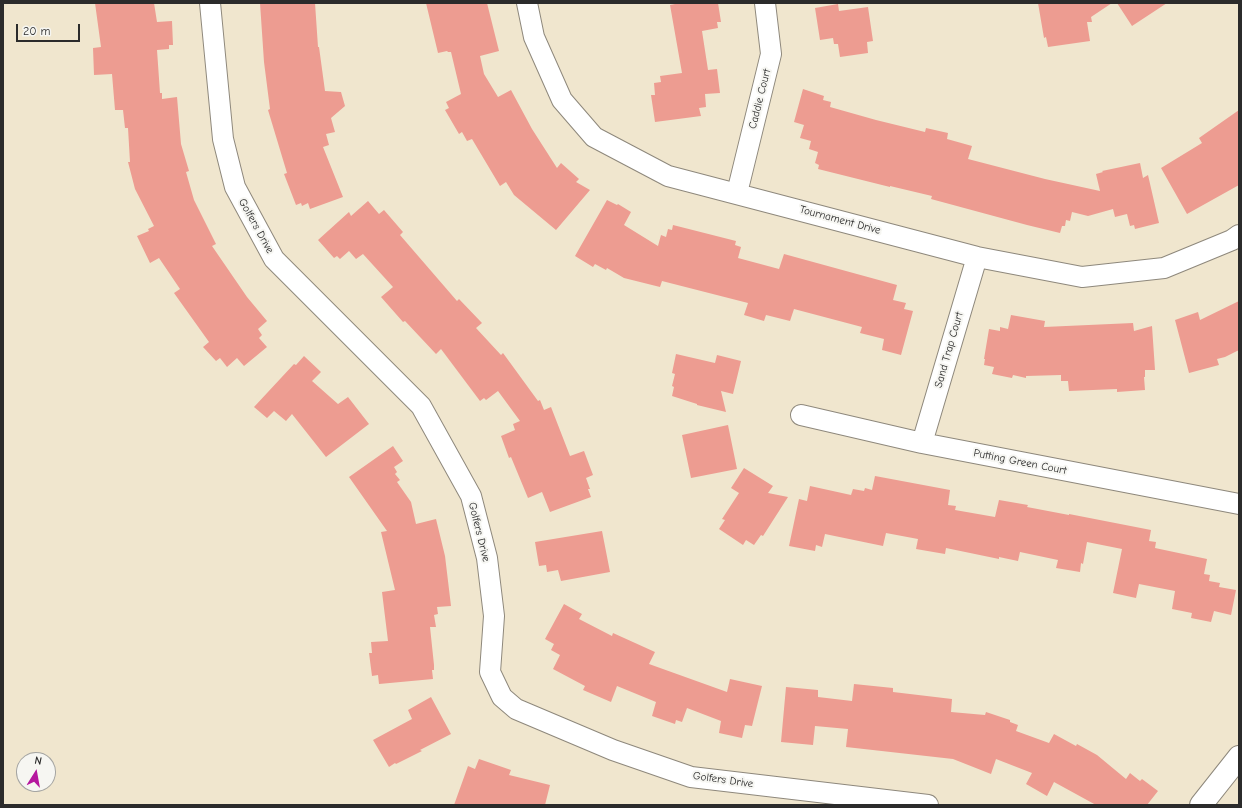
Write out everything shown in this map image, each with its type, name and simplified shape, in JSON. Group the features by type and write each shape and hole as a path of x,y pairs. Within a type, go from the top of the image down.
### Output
{"main road":[{"path":"1201,805 1239,757"}],"street":[{"name":"Golfers Drive","path":"210,3 223,139 235,187 274,259 421,406 471,496 487,558 494,616 490,672 502,697 516,709 606,747 691,777 928,805"},
{"name":"Tournament Drive","path":"527,3 534,37 562,100 594,136 668,176 977,257 1082,277 1164,268 1232,240 1239,235"},
{"name":"Caddie Court","path":"737,193 771,54 765,3"},
{"name":"Sand Trap Court","path":"922,443 977,257"},
{"name":"Putting Green Court","path":"801,415 922,443 1239,504"}],"building":[{"path":"95,3 154,3 157,22 172,21 173,45 169,45 169,49 157,50 160,93 162,93 162,99 177,97 181,144 189,171 186,172 194,200 216,244 212,246 247,297 267,321 258,329 262,335 259,338 267,347 244,366 237,358 227,367 220,358 216,361 203,347 209,342 174,293 180,289 159,258 150,263 137,236 149,231 148,229 154,226 135,189 128,162 130,162 128,128 125,128 123,110 115,110 112,74 94,75 93,48 101,47"},
{"path":"260,3 315,3 318,47 325,91 341,92 345,106 331,118 335,132 326,134 329,145 323,147 343,197 310,209 308,203 302,206 301,203 296,205 284,174 287,173 268,110 270,109 264,62"},
{"path":"426,3 487,3 499,51 480,56 484,74 498,97 511,90 532,129 557,168 561,163 579,179 576,182 590,190 556,230 514,195 506,182 500,186 472,139 467,141 462,132 459,134 445,110 449,108 446,102 461,94 451,52 447,51 438,53"},
{"path":"680,3 718,3 721,22 717,22 718,28 702,31 708,70 717,69 720,93 705,94 706,107 699,108 701,116 655,122 651,95 655,95 654,83 661,82 660,76 682,73 670,5"},
{"path":"1038,3 1112,3 1091,17 1092,22 1087,22 1090,41 1048,47 1046,37 1044,38"},
{"path":"1117,3 1167,3 1132,26"},
{"path":"838,4 839,11 868,7 873,41 867,42 868,53 840,57 838,44 834,44 833,38 820,40 815,8"},
{"path":"803,89 824,96 823,100 831,102 830,107 925,132 926,128 948,133 947,139 972,146 968,159 1045,179 1100,191 1096,174 1103,172 1102,171 1140,163 1143,178 1148,175 1159,223 1135,229 1134,225 1130,226 1127,214 1115,217 1113,209 1088,216 1072,212 1070,221 1066,220 1065,226 1062,226 1060,233 931,199 932,196 818,169 819,165 815,163 818,152 809,149 811,141 800,138 804,125 794,122"},
{"path":"1239,110 1239,185 1187,214 1161,168 1202,143 1199,138"},
{"path":"607,200 617,205 618,204 631,212 624,225 658,246 661,235 666,237 668,229 672,230 673,225 736,241 735,245 741,247 738,258 779,269 784,254 897,285 893,300 906,303 904,309 913,311 901,355 882,350 884,339 860,333 862,327 794,309 790,321 766,315 764,321 744,315 748,303 662,281 660,287 624,278 607,268 606,270 595,264 593,267 575,256"},
{"path":"368,201 379,214 384,210 403,232 400,235 457,301 459,299 482,323 476,328 501,355 503,353 538,401 540,400 544,410 551,407 570,456 584,451 593,475 586,478 591,497 550,512 542,492 528,498 511,457 509,458 501,436 515,430 513,424 520,421 498,391 486,400 484,398 480,401 441,349 436,354 405,321 403,322 381,297 393,287 363,254 356,259 349,251 340,259 337,256 334,258 318,240 349,212 351,216"},
{"path":"1239,301 1239,350 1217,359 1219,365 1189,373 1175,320 1198,312 1200,320"},
{"path":"1011,315 1045,321 1044,327 1133,323 1134,331 1152,326 1155,370 1145,370 1145,390 1117,392 1117,389 1069,391 1068,381 1061,381 1061,375 1026,376 1026,378 1013,375 1012,378 992,374 994,367 984,365 989,329 1000,331 1000,327 1008,329"},
{"path":"676,354 715,363 717,355 741,361 733,394 721,391 726,412 697,405 672,396 674,387 672,386 675,374 672,373"},
{"path":"304,356 321,372 312,381 338,404 348,397 369,424 326,457 292,414 286,421 274,411 267,418 254,407 294,364 296,365"},
{"path":"728,425 737,469 691,478 682,435"},
{"path":"393,446 403,461 394,467 397,472 395,474 400,480 397,482 411,502 416,524 436,519 445,556 451,606 437,607 438,614 434,615 436,627 430,627 434,665 434,670 432,670 433,679 379,684 378,675 372,676 369,653 372,653 371,642 388,641 382,592 395,590 381,532 387,531 349,477"},
{"path":"744,468 773,486 768,493 788,497 763,536 761,535 754,545 746,540 743,545 719,529 725,520 722,519 739,493 731,488"},
{"path":"875,476 950,490 948,505 956,506 955,510 995,517 999,500 1028,505 1027,507 1151,530 1149,541 1156,542 1155,548 1207,559 1204,574 1210,575 1209,581 1220,583 1219,587 1236,590 1231,615 1214,611 1211,622 1191,618 1192,613 1172,609 1175,591 1139,584 1136,598 1113,593 1122,549 1087,542 1080,572 1056,568 1058,560 1020,552 1018,561 999,557 999,559 946,548 945,554 916,549 918,539 886,533 883,546 825,534 822,547 816,545 815,551 789,546 799,499 807,501 810,486 851,495 853,489 864,491 865,488 872,490"},
{"path":"602,531 610,572 561,581 558,570 547,572 546,565 539,566 535,542"},
{"path":"564,604 582,614 579,619 612,636 613,633 655,652 649,664 727,692 730,679 762,686 752,726 745,725 742,738 719,733 721,721 687,708 682,722 676,720 675,724 652,716 656,702 617,686 611,702 583,690 585,686 553,669 560,655 551,650 554,644 545,639"},
{"path":"854,684 893,688 893,692 952,699 951,712 985,715 986,712 1010,720 1010,722 1018,725 1016,731 1049,743 1054,734 1097,755 1126,779 1130,773 1140,781 1142,779 1158,791 1147,805 1096,805 1054,782 1047,796 1026,784 1032,773 996,759 991,774 953,759 846,747 848,729 815,726 813,745 781,742 786,687 818,690 818,697 852,701"},
{"path":"431,697 451,734 420,750 422,751 389,767 373,740 412,719 408,710"},
{"path":"479,759 511,770 509,775 550,785 545,805 454,805 468,766 475,769"}]}
